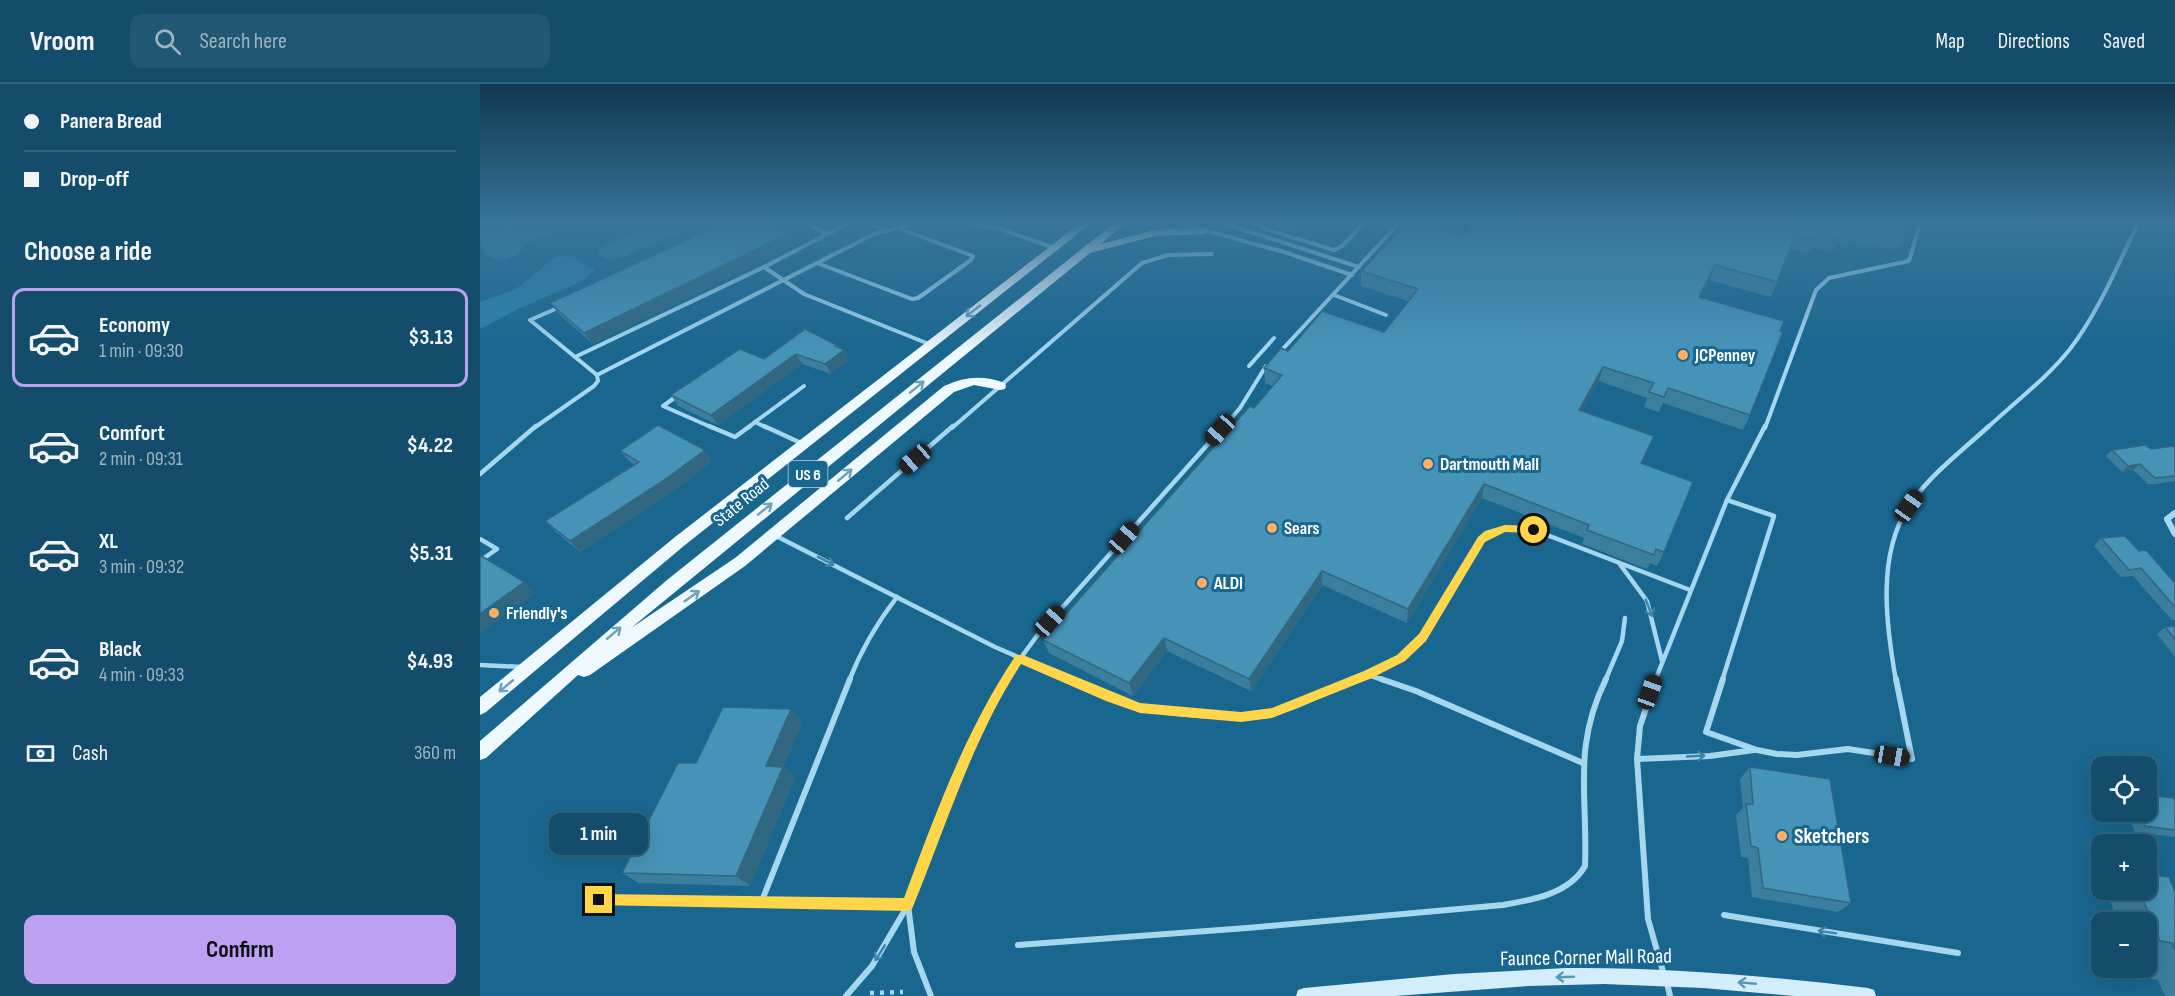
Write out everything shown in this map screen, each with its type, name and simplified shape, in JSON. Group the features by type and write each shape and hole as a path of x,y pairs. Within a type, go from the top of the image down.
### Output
{"main road":[{"name":"State Road","path":"480,707 680,541 1030,267"},
{"name":"State Road","path":"480,752 605,641 700,562 1065,267"},
{"path":"540,701 740,562 949,389 963,382 978,379 1000,386"},
{"name":"Faunce Corner Mall Road","path":"1304,996 1523,979 1604,976 1665,977 1749,983 1868,996"}],"street":[{"path":"2175,513 2167,518 2175,534"}],"lane":[{"path":"575,357 764,267 804,294 931,344"},
{"path":"597,375 810,267"},
{"path":"826,267 912,299 962,267"},
{"path":"847,518 1138,267"},
{"path":"1327,267 1352,275"},
{"path":"1276,356 1359,267"},
{"path":"1670,996 1648,919 1637,759 1641,718 1727,500 1761,437 1819,285 1828,278 1883,267"},
{"path":"1727,500 1774,516 1706,732 1757,750 1797,755 1848,749 1912,759 1894,675 1888,623 1891,558 1900,521 1931,479 2070,350 2088,323 2117,267"},
{"path":"1334,295 1386,315"},
{"path":"480,474 495,458 598,381 597,375 531,320 562,306"},
{"path":"1249,366 1274,338"},
{"path":"846,996 872,966 908,905 948,799 1001,685 1019,658 1232,416 1269,363"},
{"path":"681,394 663,406 735,437 804,386"},
{"path":"755,422 803,444"},
{"path":"774,535 1019,658 1110,697 1140,708 1241,717 1272,713 1368,675 1401,658 1422,637 1476,546 1488,534 1515,527 1534,530 1690,590"},
{"path":"480,539 497,549 480,561"},
{"path":"1619,563 1647,601 1662,661"},
{"path":"761,903 858,658 879,621 897,597"},
{"path":"1018,945 1503,905 1530,900 1577,879 1585,866 1583,763 1591,712 1623,638 1625,618"},
{"path":"480,665 529,667"},
{"path":"1368,675 1416,691 1583,763"},
{"path":"1637,759 1710,756 1757,750"},
{"path":"599,900 908,905"},
{"path":"908,905 912,946 919,974 931,996"},
{"path":"1724,915 1958,953"}],"path":[{"path":"870,993 903,992"}],"shaded area":[{"path":"544,267 588,267 595,271 581,282 520,308 480,329 480,302 516,289"}],"building":[{"path":"629,267 721,267 584,333 550,303"},
{"name":"Dartmouth Mall","path":"1365,267 1714,267 1699,297 1784,321 1780,331 1783,332 1750,415 1668,388 1664,397 1649,392 1654,383 1603,367 1579,410 1654,436 1641,463 1693,482 1664,552 1656,549 1654,555 1587,530 1589,525 1484,484 1408,609 1322,571 1249,679 1164,638 1129,683 1043,640 1250,406 1254,408 1282,375 1264,368 1281,348 1288,351 1322,311 1384,332 1418,289 1361,271"},
{"name":"Dartmouth Mall","path":"1721,267 1783,267 1777,282"},
{"path":"805,329 844,350 825,364 796,354 711,415 671,395 740,349 764,359"},
{"path":"658,425 705,450 663,481 570,541 545,521 639,462 620,451"},
{"path":"2145,445 2151,449 2173,446 2175,448 2175,476 2155,478 2140,464 2128,466 2112,450"},
{"path":"2125,536 2139,551 2146,550 2175,583 2175,607 2141,568 2129,570 2101,538"},
{"path":"480,555 524,582 480,614"},
{"path":"2175,626 2175,639 2165,627"},
{"path":"723,707 791,709 766,766 783,767 736,876 622,873 678,763 696,763"},
{"name":"Sketchers","path":"1750,767 1830,779 1851,903 1763,888 1758,848 1751,846 1746,804 1753,804"},
{"path":"2157,796 2173,798 2175,801 2175,830 2145,826 2143,822 2157,822"},
{"path":"2157,875 2169,877 2175,892 2175,950 2172,943 2160,941 2157,934 2157,912 2148,912 2143,900 2157,900"}],"place":[{"name":"JCPenney","path":"1683,355"},
{"name":"Dartmouth Mall","path":"1428,464"},
{"name":"Sears","path":"1272,528"},
{"name":"ALDI","path":"1202,583"},
{"name":"Friendly's","path":"494,613"},
{"name":"Sketchers","path":"1782,836"}],"route":[{"path":"599,900 908,905 948,799 979,730 1001,685 1019,658 1140,708 1241,717 1272,713 1368,675 1401,658 1432,623 1482,539 1488,534 1505,528 1534,530"}]}
